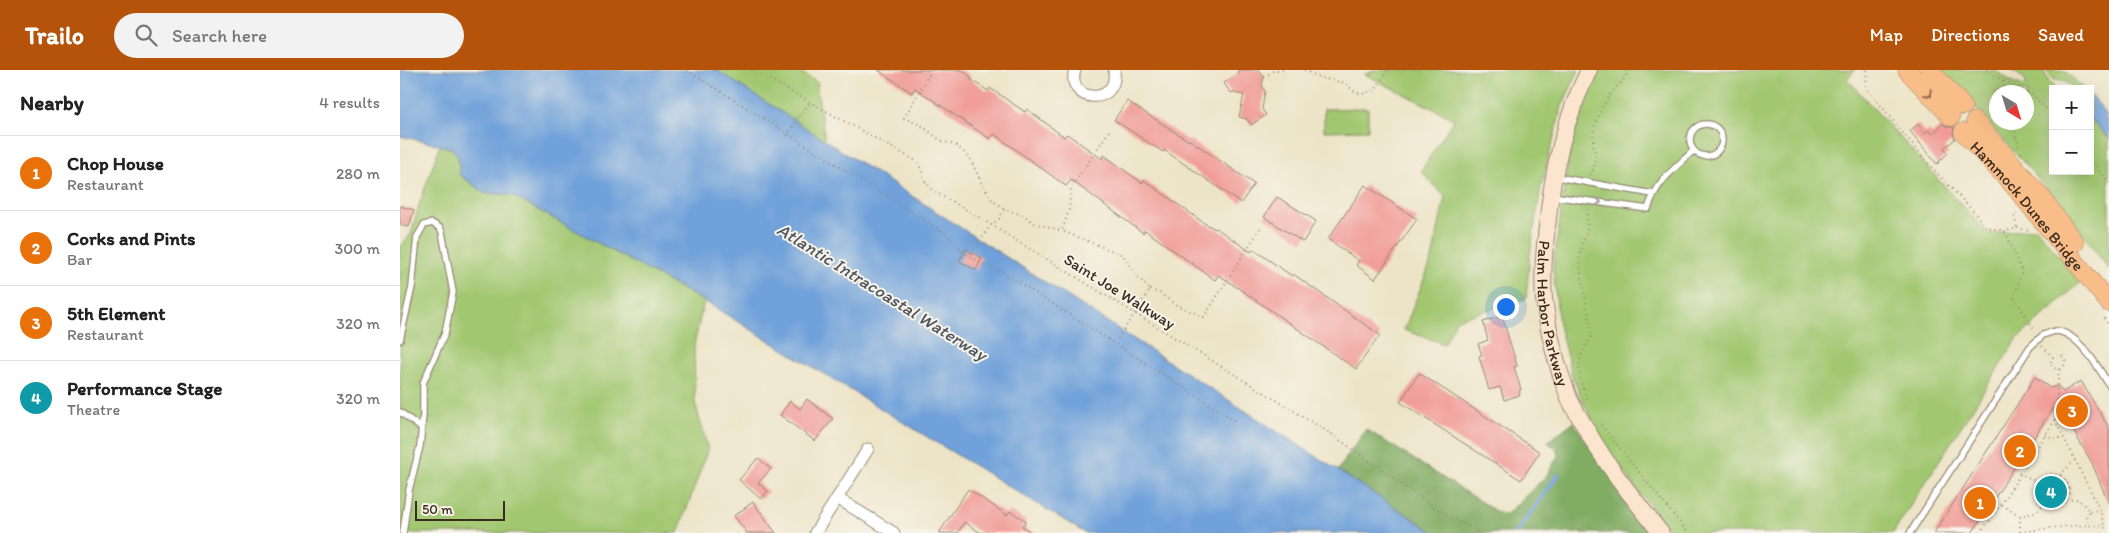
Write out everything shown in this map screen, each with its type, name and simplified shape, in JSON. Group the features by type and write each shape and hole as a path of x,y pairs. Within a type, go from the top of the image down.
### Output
{"main road":[{"path":"1908,70 1957,112 1930,70"},
{"name":"Hammock Dunes Bridge","path":"2109,298 2083,255 2042,199 2020,172 1969,126 2020,194 2109,303"}],"street":[{"path":"1075,70 1074,82 1078,89 1091,96 1099,96 1112,86 1115,70"},
{"name":"Palm Harbor Parkway","path":"1589,70 1572,106 1553,176 1544,252 1544,298 1554,350 1570,400 1592,440 1618,478 1661,533"},
{"path":"815,533 868,450"},
{"path":"837,498 894,533"}],"lane":[{"path":"1704,124 1712,125 1719,130 1723,138 1722,146 1716,153 1708,156 1700,155 1694,151 1690,142 1691,134 1696,127 1704,124"},
{"path":"1550,196 1648,209 1658,186 1694,151"},
{"path":"1553,176 1653,194"},
{"path":"400,340 412,287 417,238 424,225 432,223 440,228 445,237 454,292 445,332 423,383 423,415 420,446 409,490 404,533"},
{"path":"1910,533 2030,347 2039,339 2055,331 2069,335 2092,360 2109,385"},
{"path":"400,412 421,428"}],"path":[{"path":"687,70 946,234 957,248 984,266 1000,271 1236,421"},
{"name":"Saint Joe Walkway","path":"752,70 918,162 925,181 933,191 1333,434 1439,511 1482,533"},
{"path":"932,70 904,118 921,125 940,140 957,146 970,158 992,200 1004,209 1026,216 1034,223 1062,231 1123,255 1136,276 1150,290 1160,293 1174,304 1204,317 1262,227"},
{"path":"1264,77 1275,70 1282,70"},
{"path":"1304,70 1321,78 1345,83 1355,92 1362,94 1375,90 1388,70"},
{"path":"1587,182 1594,169 1596,160 1592,135 1595,124 1611,93 1624,81 1628,70"},
{"path":"1868,70 1866,84 1868,90 1933,169 1987,228 2005,231 2017,228 2014,215 2022,210 2020,194"},
{"path":"1986,70 2033,95 2049,112"},
{"path":"2002,80 2004,85"},
{"path":"787,136 810,102"},
{"path":"2015,130 2020,147 2020,172"},
{"path":"1062,231 1069,210 1071,188 1109,131"},
{"path":"2094,164 2109,183"},
{"path":"1587,200 1587,231 1579,261 1592,336 1581,353 1579,368 1580,380 1588,403"},
{"path":"971,254 991,225 999,219 1004,209"},
{"path":"2005,231 2021,269 2014,297 2042,346 2053,357"},
{"path":"1117,340 1136,314 1150,290"},
{"path":"1980,533 2002,505 2020,473 2055,420 2060,368 2064,364 2063,357 2059,355 2053,357"},
{"path":"2053,357 2052,365 2055,368 2060,368"},
{"path":"2055,420 2100,510 2104,526"},
{"path":"1600,423 1688,533"},
{"path":"2044,435 2057,439 2064,437"},
{"path":"2060,476 2076,459"},
{"path":"2020,473 2036,482"},
{"path":"2055,474 2060,476 2069,486 2066,500 2063,504 2053,508 2042,506 2036,498 2036,482 2044,475 2055,474"},
{"path":"1420,498 1430,488"},
{"path":"2066,500 2078,498 2090,511"},
{"path":"2002,505 2020,516 2034,513 2042,506"},
{"path":"2090,511 2100,510"},
{"path":"2088,525 2086,517 2090,511"},
{"path":"2020,516 2020,532"},
{"path":"2016,533 2088,525 2104,526 2109,529"}],"green space":[{"path":"716,70 797,70 818,83 817,88 825,141"},
{"path":"1372,70 1579,70 1562,106 1541,187 1530,254 1526,299 1457,319 1444,344 1404,330 1432,259 1445,197 1421,171 1454,119 1364,74 1370,73"},
{"path":"1600,70 1855,70 1847,79 1988,234 2036,228 2081,282 2017,339 1893,533 1672,533 1638,491 1597,432 1572,376 1559,325 1553,268 1571,142 1593,81"},
{"path":"1939,70 1994,70 2021,85 1989,85 1989,125 1982,117 1983,115"},
{"path":"2011,70 2043,70 2052,85 2049,85 2049,175 2094,175 2094,122 2109,139 2109,270 2064,210 1994,130 2034,130 2034,85 2025,85 2025,79"},
{"path":"2046,70 2063,70 2080,85 2069,85 2059,80 2053,80"},
{"path":"1368,108 1368,130 1324,131 1324,109"},
{"path":"440,145 455,152 459,163 460,175 485,193 511,195 704,301 694,345 695,403 708,449 678,533 400,533 400,247 411,234"},
{"path":"1573,422 1653,533 1435,533 1338,470 1366,429 1500,514 1507,514 1547,475 1558,456 1556,448 1547,442"}],"water":[{"name":"Atlantic Intracoastal Waterway","path":"400,70 716,70 1435,533 1085,533 704,301 511,195 485,193 460,175 458,156 452,148 400,136"},
{"path":"2094,98 2105,115 2109,139 2094,122"}],"building":[{"path":"878,70 962,70 971,77 970,79 988,91 990,88 1025,112 1027,109 1064,137 1067,134 1102,159 1104,155 1142,183 1144,180 1204,223 1216,228 1251,252 1253,249 1292,276 1293,274 1380,335 1356,369 1219,275 1215,280 1145,230 1143,233 1071,180 1066,186 994,134 990,139 915,88 912,93"},
{"path":"1238,70 1259,70 1264,77 1262,86 1265,91 1262,109 1266,115 1251,125 1247,119 1239,117 1244,95 1230,92 1224,83 1238,74"},
{"path":"1127,101 1190,140 1254,184 1241,203 1164,150 1163,152 1114,120"},
{"path":"1918,124 1925,133 1929,130 1932,134 1943,124 1948,127 1954,127 1953,134 1955,139 1944,148 1948,153 1937,164 1910,131"},
{"path":"1365,185 1417,219 1375,279 1356,265 1359,261 1328,239"},
{"path":"1277,197 1316,221 1303,242 1264,217"},
{"path":"400,206 414,210 409,227 400,225"},
{"path":"966,249 982,258 976,270 959,261"},
{"path":"1502,316 1517,366 1514,367 1521,390 1519,391 1520,395 1504,400 1500,387 1489,390 1479,356 1482,355 1478,344 1488,340 1483,322"},
{"path":"1419,373 1540,452 1521,480 1400,402"},
{"path":"2035,377 2050,388 2058,386 2063,392 2081,381 2109,428 2109,504 2092,463 2063,413 2058,415 2053,408 1972,533 1934,533"},
{"path":"807,399 833,419 815,441 780,415 790,401 800,409"},
{"path":"758,458 771,469 758,483 768,491 761,499 739,480"},
{"path":"2052,482 2060,488 2059,497 2051,501 2043,496 2043,486"},
{"path":"968,489 1007,515 1010,511 1026,521 1022,526 1033,533 981,533 964,522 958,533 939,533"},
{"path":"753,502 776,533 747,533 734,516"}],"waterway":[{"path":"1516,533 1558,475"}],"place":[{"name":"5th Element","path":"2072,411"},
{"name":"Corks and Pints","path":"2020,451"},
{"name":"Performance Stage","path":"2051,492"},
{"name":"Chop House","path":"1980,503"}]}
